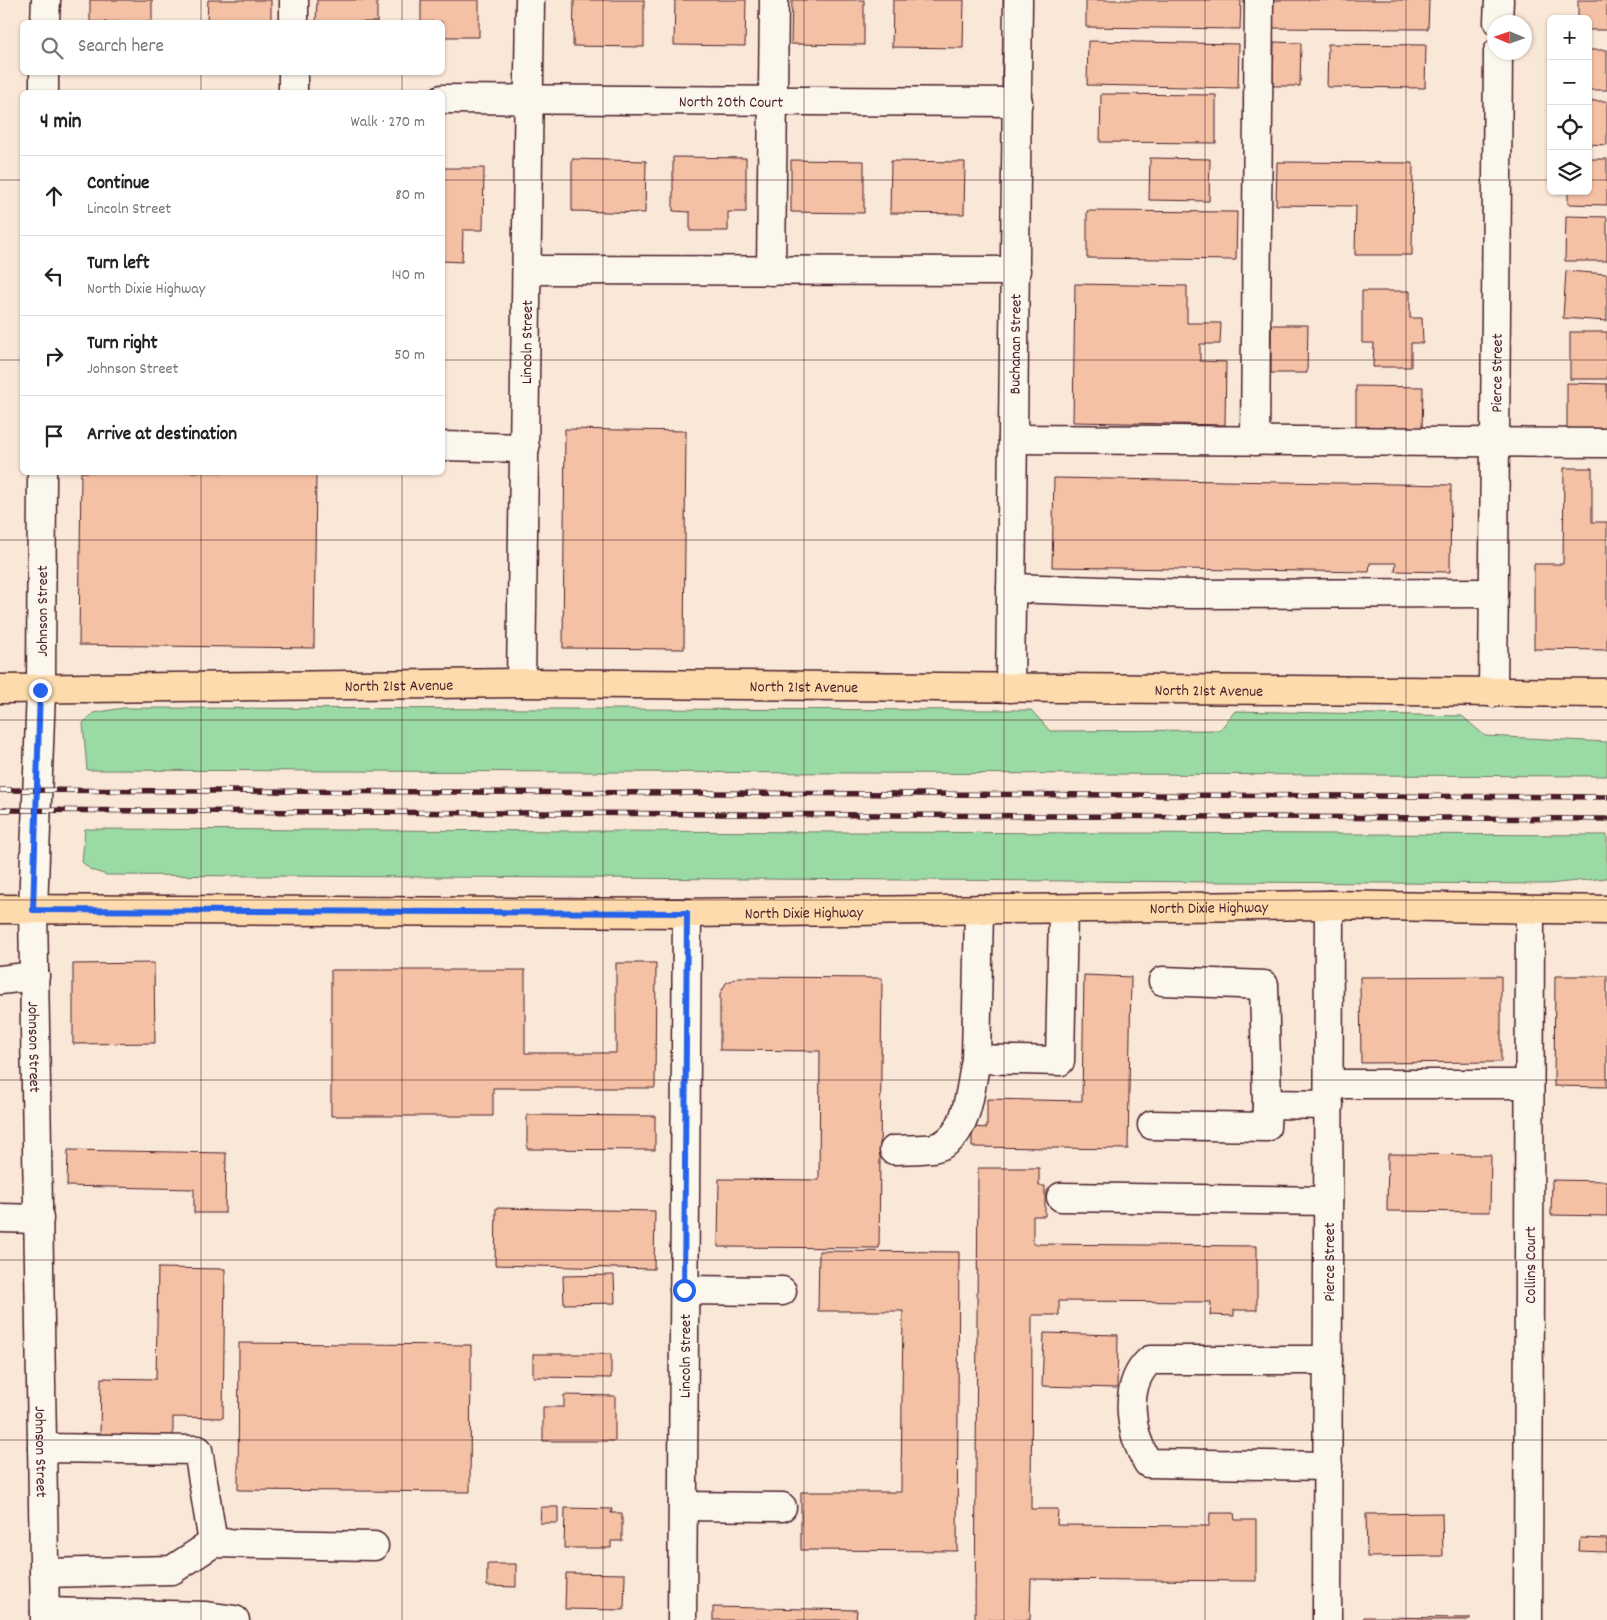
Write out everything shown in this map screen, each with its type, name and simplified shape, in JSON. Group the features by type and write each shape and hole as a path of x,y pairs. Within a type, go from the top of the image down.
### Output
{"main road":[{"name":"North 21st Avenue","path":"0,689 521,683 1607,693"},
{"name":"North Dixie Highway","path":"0,909 687,913 1329,905 1607,910"}],"street":[{"path":"45,20 46,0"},
{"path":"294,0 294,20"},
{"name":"Lincoln Street","path":"521,683 530,0"},
{"path":"771,271 774,0"},
{"name":"Buchanan Street","path":"1010,688 1018,0"},
{"path":"1255,440 1259,0"},
{"path":"1498,0 1498,15"},
{"name":"Pierce Street","path":"1494,693 1498,60"},
{"path":"44,75 44,90"},
{"path":"293,90 294,75"},
{"name":"North 20th Court","path":"445,99 1018,102"},
{"path":"527,270 1016,271"},
{"path":"1014,439 1607,443"},
{"path":"445,446 525,448"},
{"name":"Johnson Street","path":"42,475 40,690 33,910 45,1616"},
{"path":"1011,588 1190,594 1494,593"},
{"name":"Pierce Street","path":"1327,1620 1329,905"},
{"path":"894,1150 934,1148 948,1142 959,1130 976,1059 979,909"},
{"path":"976,1059 1060,1061 1063,909"},
{"name":"Collins Court","path":"1527,1613 1530,910"},
{"name":"Lincoln Street","path":"682,1620 687,913"},
{"path":"0,980 35,976"},
{"path":"1152,1126 1266,1127 1264,986 1163,981"},
{"path":"1267,1104 1329,1095 1529,1084"},
{"path":"1061,1197 1328,1200"},
{"path":"0,1218 39,1219"},
{"path":"684,1290 782,1291"},
{"path":"1328,1360 1150,1360 1135,1380 1132,1421 1139,1448 1148,1463 1328,1466"},
{"path":"42,1448 198,1450 213,1543"},
{"path":"683,1506 782,1507"},
{"path":"44,1573 172,1570 213,1543 374,1546"},
{"path":"45,1616 206,1616 235,1620"}],"green space":[{"path":"123,708 1031,710 1050,731 1220,730 1235,711 1462,716 1485,736 1607,742 1607,776 87,770 83,723 93,713"},
{"path":"85,829 1607,835 1607,878 1548,884 107,875 91,870 82,862"}],"building":[{"path":"90,0 152,0 152,20 90,20"},
{"path":"208,0 271,0 271,20 207,20"},
{"path":"317,0 377,0 377,20 316,20"},
{"path":"421,0 479,0 479,37 445,37 445,20 421,20"},
{"path":"574,0 644,0 644,47 573,46"},
{"path":"675,0 746,0 745,46 674,45"},
{"path":"792,0 864,0 864,45 791,44"},
{"path":"893,0 964,0 963,48 892,47"},
{"path":"1086,0 1241,0 1240,29 1086,27"},
{"path":"1268,0 1429,0 1428,29 1268,28"},
{"path":"1578,0 1607,0 1607,30 1592,30 1592,15 1578,15"},
{"path":"1088,41 1239,44 1238,88 1087,85"},
{"path":"1274,42 1301,43 1300,86 1273,86"},
{"path":"1328,44 1426,45 1425,88 1327,87"},
{"path":"1592,50 1607,50 1607,90 1592,90"},
{"path":"1101,94 1216,95 1216,143 1100,142"},
{"path":"1592,101 1607,101 1607,145 1592,144"},
{"path":"673,157 746,158 746,212 728,212 728,231 690,231 690,212 673,211"},
{"path":"1150,158 1210,159 1209,201 1149,200"},
{"path":"572,159 646,161 645,213 572,211"},
{"path":"1592,159 1607,159 1607,205 1568,204 1568,195 1592,195"},
{"path":"791,160 864,161 864,213 791,212"},
{"path":"891,161 965,162 964,214 890,213"},
{"path":"1277,162 1413,163 1412,255 1355,255 1356,206 1276,205"},
{"path":"445,168 484,168 483,230 463,230 462,262 445,261"},
{"path":"1087,211 1237,212 1236,260 1087,258"},
{"path":"1566,216 1607,217 1607,261 1565,261"},
{"path":"1566,271 1607,274 1607,321 1563,318"},
{"path":"1075,284 1187,286 1187,323 1221,323 1220,344 1200,344 1200,361 1226,362 1225,425 1073,422"},
{"path":"1362,291 1410,291 1410,318 1422,318 1423,343 1411,343 1411,367 1373,367 1374,343 1362,343"},
{"path":"1271,325 1308,325 1307,373 1271,373"},
{"path":"1570,332 1607,332 1607,379 1570,379"},
{"path":"1567,383 1607,384 1607,436 1567,435"},
{"path":"1356,386 1423,387 1422,432 1356,430"},
{"path":"565,429 686,431 684,649 563,648"},
{"path":"1564,468 1592,468 1592,522 1607,522 1607,650 1534,649 1534,564 1563,564"},
{"path":"81,475 316,475 314,648 79,645"},
{"path":"1054,478 1451,485 1450,572 1395,571 1396,563 1370,563 1369,572 1052,567"},
{"path":"154,963 155,1043 73,1044 73,964"},
{"path":"616,963 656,963 655,1088 493,1088 493,1116 331,1116 331,970 525,970 525,1053 616,1053"},
{"path":"1084,975 1131,977 1128,1149 972,1147 972,1127 987,1128 987,1099 1082,1101"},
{"path":"1501,976 1501,1062 1361,1063 1360,977"},
{"path":"1555,976 1607,976 1607,1087 1554,1086"},
{"path":"739,977 882,978 879,1248 718,1247 719,1179 819,1180 820,1051 720,1050 720,994 726,983"},
{"path":"527,1115 655,1116 655,1150 527,1149"},
{"path":"68,1150 226,1153 225,1213 194,1213 194,1189 67,1186"},
{"path":"1388,1154 1491,1155 1490,1212 1387,1211"},
{"path":"978,1168 1039,1168 1039,1186 1045,1186 1045,1216 1033,1216 1033,1244 1257,1246 1257,1310 1234,1310 1234,1316 1210,1315 1211,1302 1059,1301 1059,1315 1032,1315 1031,1509 1058,1509 1057,1525 1209,1526 1210,1513 1234,1513 1235,1520 1256,1520 1256,1581 1031,1579 1030,1620 975,1620"},
{"path":"1552,1180 1607,1181 1607,1216 1551,1215"},
{"path":"496,1208 655,1211 654,1269 495,1265"},
{"path":"819,1251 959,1252 957,1551 801,1550 801,1492 901,1492 903,1311 818,1311"},
{"path":"158,1268 225,1269 223,1418 173,1417 173,1436 100,1435 101,1378 156,1379"},
{"path":"614,1275 615,1303 564,1304 563,1276"},
{"path":"1044,1333 1118,1335 1117,1388 1042,1386"},
{"path":"239,1343 471,1345 470,1492 238,1490"},
{"path":"533,1354 611,1354 611,1378 533,1377"},
{"path":"564,1395 615,1396 615,1441 543,1441 543,1407 564,1407"},
{"path":"541,1507 558,1507 558,1523 540,1523"},
{"path":"565,1508 612,1509 611,1513 622,1513 622,1541 611,1541 611,1548 564,1548"},
{"path":"1442,1513 1443,1556 1367,1557 1366,1514"},
{"path":"1580,1538 1607,1539 1607,1552 1579,1551"},
{"path":"487,1564 516,1564 516,1587 487,1586"},
{"path":"566,1573 625,1574 624,1610 565,1609"},
{"path":"713,1607 857,1610 856,1620 713,1620"},
{"path":"1364,1617 1470,1618 1470,1620 1363,1620"}],"railway":[{"path":"0,790 1607,797"},
{"path":"0,810 1607,819"}],"route":[{"path":"40,690 33,910 687,913 684,1290"}]}
